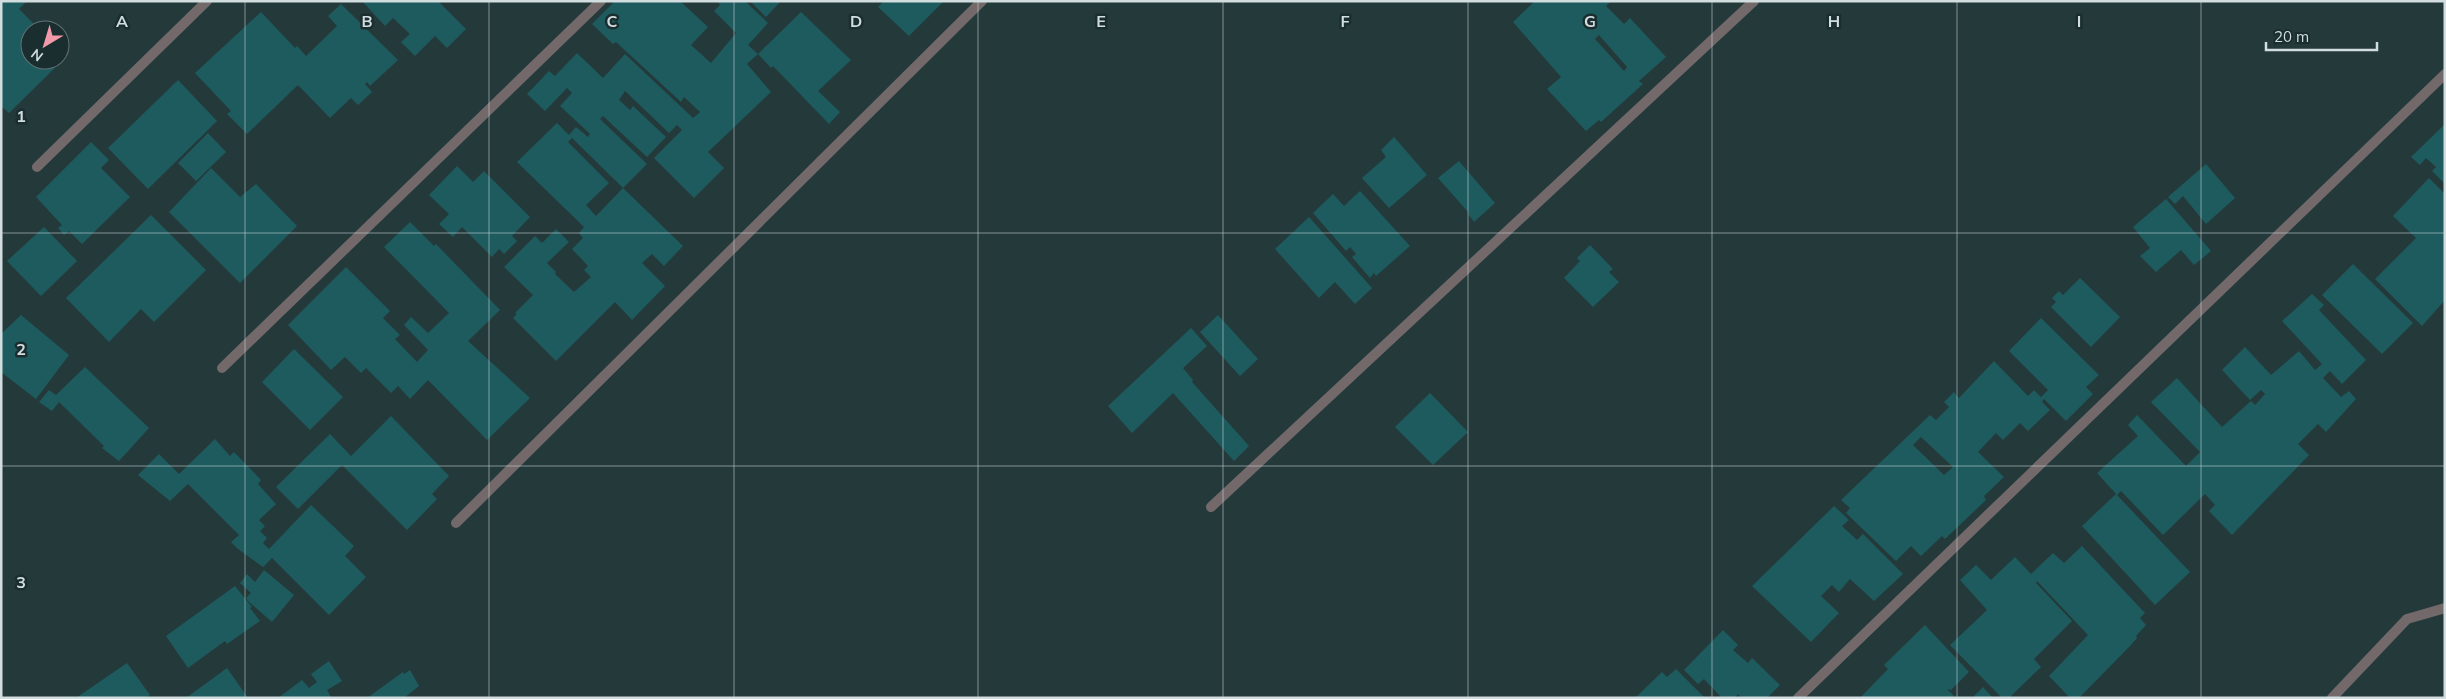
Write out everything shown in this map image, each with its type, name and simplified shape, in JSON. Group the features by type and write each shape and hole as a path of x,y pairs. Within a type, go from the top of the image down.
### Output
{"street":[{"path":"37,167 207,1"},
{"path":"222,368 601,1"},
{"path":"456,523 982,1"},
{"path":"1211,508 1754,1"},
{"path":"1798,698 2445,74"},
{"path":"2332,698 2407,619 2445,608"}],"building":[{"path":"1,1 27,1 19,9 30,20 20,20 20,70 53,70 9,113 1,106"},
{"path":"362,1 438,1 466,29 447,48 435,36 415,56 401,42 410,34 393,18 385,26"},
{"path":"615,1 680,1 708,27 691,45 711,63 736,33 714,11 720,5 717,1 745,1 768,23 748,45 758,54 747,64 771,92 708,152 724,168 694,198 654,158 682,130 677,125 669,133 625,91 619,100 630,110 633,106 666,137 647,157 603,116 600,119 647,164 623,188 683,246 664,266 652,254 642,263 665,286 632,320 615,302 556,361 513,318 517,314 515,313 533,295 504,267 535,236 542,243 556,229 569,242 547,263 556,272 555,274 574,292 591,277 584,270 588,266 572,249 583,238 579,233 584,227 517,162 557,123 569,135 576,127 588,137 590,134 560,106 572,93 567,88 545,111 527,94 549,71 555,76 577,53 603,78 625,54 693,118 700,112 684,97 681,102 616,42 613,44 592,24","holes":["572,138 623,188 596,216 586,205 609,183 568,142"]},
{"path":"750,1 781,1 766,17"},
{"path":"884,1 944,1 909,36 878,7"},
{"path":"1535,1 1611,1 1606,6 1624,24 1630,18 1666,57 1639,81 1643,84 1601,122 1599,120 1586,131 1547,89 1561,77 1513,22","holes":["1599,35 1627,67 1624,71 1595,39"]},
{"path":"341,4 398,60 370,86 367,82 365,84 372,92 358,105 351,98 330,118 298,85 247,134 227,114 231,111 195,73 261,12 295,48 297,46 306,56 337,26 328,16"},
{"path":"801,12 851,60 818,91 840,112 829,124 773,66 771,68 758,54"},
{"path":"178,80 217,121 148,189 108,148"},
{"path":"2445,124 2445,184 2432,171 2436,167 2426,158 2420,165 2411,157"},
{"path":"208,133 226,152 196,181 178,163"},
{"path":"1394,137 1427,175 1389,208 1362,178 1386,157 1381,150"},
{"path":"91,142 109,160 101,168 130,197 82,244 69,231 64,235 58,228 62,225 36,197"},
{"path":"1459,161 1495,203 1474,222 1469,213 1438,178"},
{"path":"2206,164 2235,198 2206,224 2183,196 2175,204 2168,197"},
{"path":"457,166 473,182 484,171 530,217 512,236 517,241 504,254 499,249 492,257 462,227 453,237 439,224 449,214 429,195"},
{"path":"211,168 240,197 256,184 297,226 240,283 169,212"},
{"path":"2429,178 2445,194 2445,300 2422,326 2375,279 2416,238 2393,216"},
{"path":"1360,191 1410,246 1376,276 1374,273 1370,278 1352,257 1356,254 1350,247 1346,251 1313,213 1333,194 1344,206"},
{"path":"2166,199 2211,251 2194,265 2181,250 2156,272 2140,256 2150,248 2133,227"},
{"path":"151,215 206,270 154,322 141,309 109,342 66,298"},
{"path":"1309,217 1372,288 1355,304 1335,282 1319,298 1275,249"},
{"path":"410,222 434,246 436,244 500,310 468,341 530,398 487,440 428,380 410,399 398,386 391,393 366,368 361,373 345,357 331,370 288,325 346,267 390,311 383,318 400,335 395,339 417,362 428,350 404,325 411,317 428,333 449,313 384,247"},
{"path":"44,227 77,261 41,296 7,261"},
{"path":"1590,245 1613,269 1609,272 1619,282 1593,307 1564,278 1580,261 1577,258"},
{"path":"2353,264 2413,323 2382,354 2322,295"},
{"path":"2080,278 2120,317 2091,347 2051,307 2056,302 2052,298 2059,291 2063,295"},
{"path":"2312,294 2324,305 2319,310 2366,360 2342,384 2330,371 2323,378 2341,397 2349,391 2356,399 2326,432 2318,424 2298,444 2309,455 2232,535 2209,511 2215,505 2205,494 2163,535 2121,491 2117,495 2190,572 2155,605 2082,526 2116,494 2097,473 2138,436 2128,425 2137,415 2186,466 2200,452 2151,402 2177,378 2222,427 2251,401 2255,405 2265,394 2261,390 2250,400 2222,370 2245,347 2271,375 2299,351 2315,370 2322,364 2282,321"},
{"path":"21,315 69,355 36,399 1,372 1,334"},
{"path":"1218,315 1258,359 1240,376 1200,332"},
{"path":"2041,318 2099,375 2086,387 2093,394 2066,421 2044,399 2042,402 2050,410 2028,431 2020,423 2003,440 1996,433 1978,452 2004,477 1984,496 1986,500 1945,539 1942,536 1921,556 1911,546 1896,561 1846,513 1850,508 1841,500 1930,415 1936,420 1949,407 1944,402 1954,392 1959,398 1994,361 2028,396 2034,390 2041,397 2048,390 2009,351","holes":["1921,437 1953,467 1944,475 1913,445"]},
{"path":"1191,328 1207,346 1183,368 1193,380 1192,382 1249,446 1234,461 1173,393 1132,433 1108,406"},
{"path":"294,349 343,397 310,430 262,382"},
{"path":"85,367 149,428 119,461 102,448 104,446 59,402 52,411 39,402 49,390 56,395"},
{"path":"1430,393 1468,432 1433,465 1395,427"},
{"path":"391,416 449,476 432,494 437,499 407,530 342,465 298,509 276,487 330,434 351,456"},
{"path":"215,439 230,456 234,452 261,480 258,484 276,504 259,520 265,526 260,531 267,538 263,543 269,549 311,505 354,546 345,556 366,577 329,615 272,558 263,567 238,549 231,542 239,535 188,484 170,501 138,475 159,454 179,474"},
{"path":"1834,506 1849,520 1842,526 1857,540 1863,534 1903,574 1874,601 1850,579 1839,592 1832,585 1821,596 1839,613 1811,642 1752,586"},
{"path":"2082,546 2145,613 2140,618 2146,625 2130,646 2079,698 2070,698 2049,676 2088,635 2037,581 2036,583 2072,621 2034,659 2041,667 2009,698 2002,698 1950,645 1987,610 1960,580 1976,565 1991,580 2015,557 2031,574 2053,553 2064,563"},
{"path":"264,570 294,595 272,622 249,602 246,598 251,593 240,583 247,574 255,582"},
{"path":"235,586 252,607 250,608 260,621 227,644 225,641 188,668 166,636"},
{"path":"1925,625 1969,672 1951,690 1947,689 1956,698 1860,698 1888,669 1884,665"},
{"path":"1723,630 1738,645 1733,650 1748,663 1752,658 1780,685 1767,698 1742,698 1738,694 1735,698 1722,698 1704,679 1698,684 1684,670"},
{"path":"329,661 342,681 327,690 331,697 278,698 302,680 309,688 317,682 311,674"},
{"path":"127,663 150,695 145,698 76,698"},
{"path":"227,668 248,698 186,698"},
{"path":"1676,669 1705,698 1635,698 1662,672 1667,677"},
{"path":"410,670 419,686 404,698 367,698 403,672 404,674"},
{"path":"1983,687 1993,698 1976,698 1974,696"}]}
